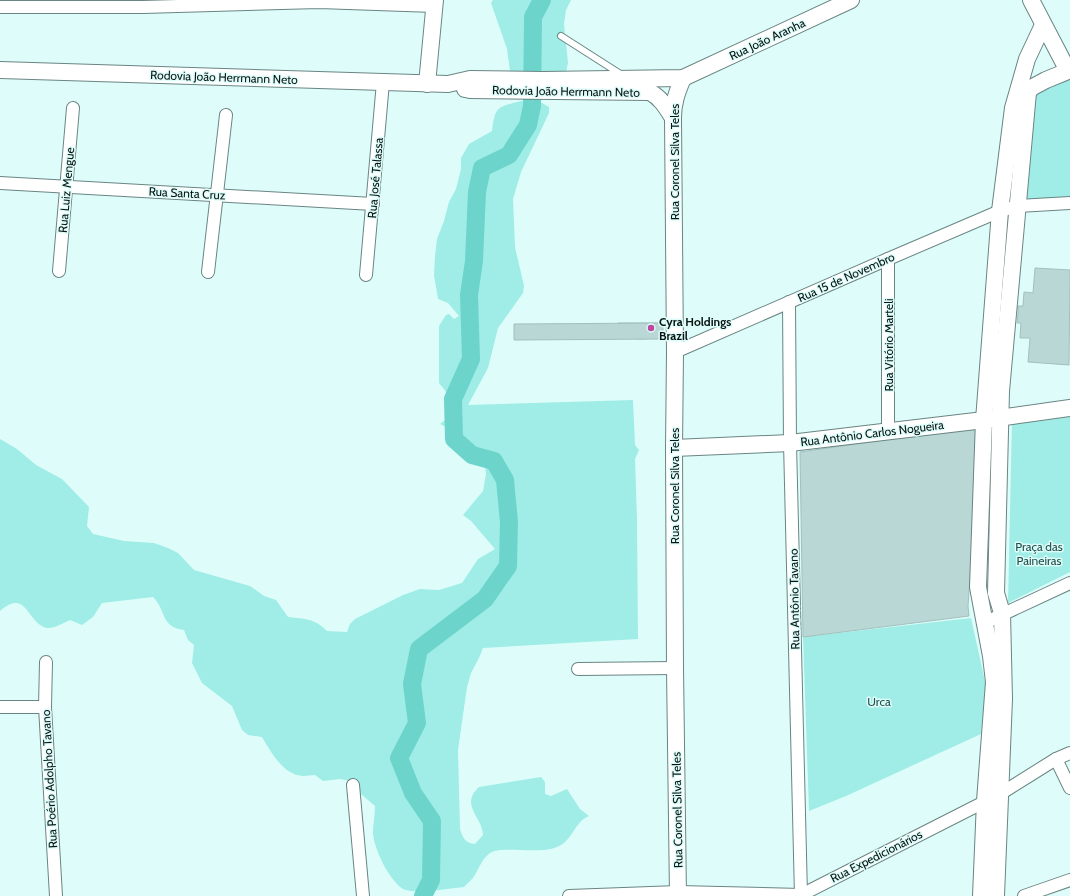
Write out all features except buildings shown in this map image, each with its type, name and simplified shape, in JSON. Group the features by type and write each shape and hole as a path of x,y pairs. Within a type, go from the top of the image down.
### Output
{"street":[{"name":"Rua João Aranha","path":"683,78 851,0"},
{"path":"996,896 1004,699 1002,614 996,593 1001,391 1028,93 1031,88 1046,80 1069,72 1031,0"},
{"path":"0,7 144,7 320,2 434,3 427,84"},
{"path":"981,896 985,801 994,682 991,656 978,587 984,420 1000,211 1013,108 1027,59 1043,25"},
{"name":"Rodovia João Herrmann Neto","path":"0,70 448,84 470,90 511,85 650,92 663,102 673,118"},
{"name":"Rodovia João Herrmann Neto","path":"543,86 629,79 683,78"},
{"name":"Rua Coronel Silva Teles","path":"678,894 675,668 673,105 683,78"},
{"name":"Rua José Talassa","path":"366,275 383,82"},
{"name":"Rua Luiz Mengue","path":"58,272 72,108"},
{"path":"208,272 226,115"},
{"name":"Rua Santa Cruz","path":"0,183 373,204"},
{"name":"Rua 15 de Novembro","path":"675,352 1000,211 1018,206 1069,204"},
{"name":"Rua Vitório Marteli","path":"888,259 888,431"},
{"name":"Rua Antônio Tavano","path":"789,302 790,443 801,895"},
{"name":"Rua Antônio Carlos Nogueira","path":"674,448 790,443 1000,418 1070,408"},
{"path":"984,622 1070,583"},
{"name":"Rua Poério Adolpho Tavano","path":"46,662 45,707 56,896"},
{"path":"578,669 675,668"},
{"path":"0,707 45,707"},
{"name":"Rua Expedicionários","path":"569,896 678,894 801,895 1000,794 1056,759 1070,753"},
{"path":"1056,759 1070,788"},
{"path":"353,785 363,896"},
{"path":"1024,896 1070,880"}],"lane":[{"path":"561,36 629,79"}],"green space":[{"path":"493,0 571,0 566,10 564,24 568,63 564,81 512,86 507,49 491,3"},
{"path":"1067,74 1070,80 1070,206 1018,207 1030,94"},
{"path":"521,101 542,103 549,107 549,113 521,172 513,199 515,247 524,286 523,293 498,328 488,368 468,405 633,400 635,445 639,450 635,459 638,639 483,648 471,673 467,687 458,750 460,829 463,837 467,841 475,844 483,835 480,823 471,806 473,794 479,787 541,777 545,782 545,794 551,796 567,789 580,809 589,816 580,823 567,840 557,847 540,850 502,850 490,853 482,862 473,878 464,887 408,891 398,885 383,864 376,847 373,833 375,806 355,789 356,782 340,779 323,781 315,775 303,776 289,772 278,762 262,737 248,735 242,730 232,706 202,683 192,663 194,645 188,640 184,630 171,626 167,622 153,597 102,603 93,617 82,625 70,620 56,627 50,628 40,625 26,609 16,603 9,605 0,611 0,439 17,449 36,465 62,479 89,507 87,526 93,534 124,541 154,543 168,548 178,553 194,570 250,586 264,596 276,600 288,617 313,621 327,631 347,632 350,624 355,619 403,595 420,589 439,590 462,583 478,559 495,549 471,521 463,515 483,491 486,474 484,457 479,451 458,439 459,433 440,424 452,415 455,408 454,402 439,383 439,326 446,315 449,314 454,319 459,316 448,303 438,299 434,275 437,239 449,202 456,189 461,169 461,158 469,144 492,131 496,112 499,109"},
{"name":"Praça das Paineiras","path":"1070,411 1070,572 1008,603 1012,419"},
{"name":"Urca","path":"971,618 986,686 981,734 846,796 809,811 803,637"}],"waterway":[{"path":"423,896 431,880 432,821 413,793 399,758 417,723 412,684 419,649 485,599 508,566 509,522 505,480 494,461 472,455 454,439 453,399 471,359 469,295 474,261 477,192 482,168 509,155 528,125 532,106 533,17 542,0"}],"place":[{"name":"Cyra Holdings Brazil","path":"651,328"}]}
